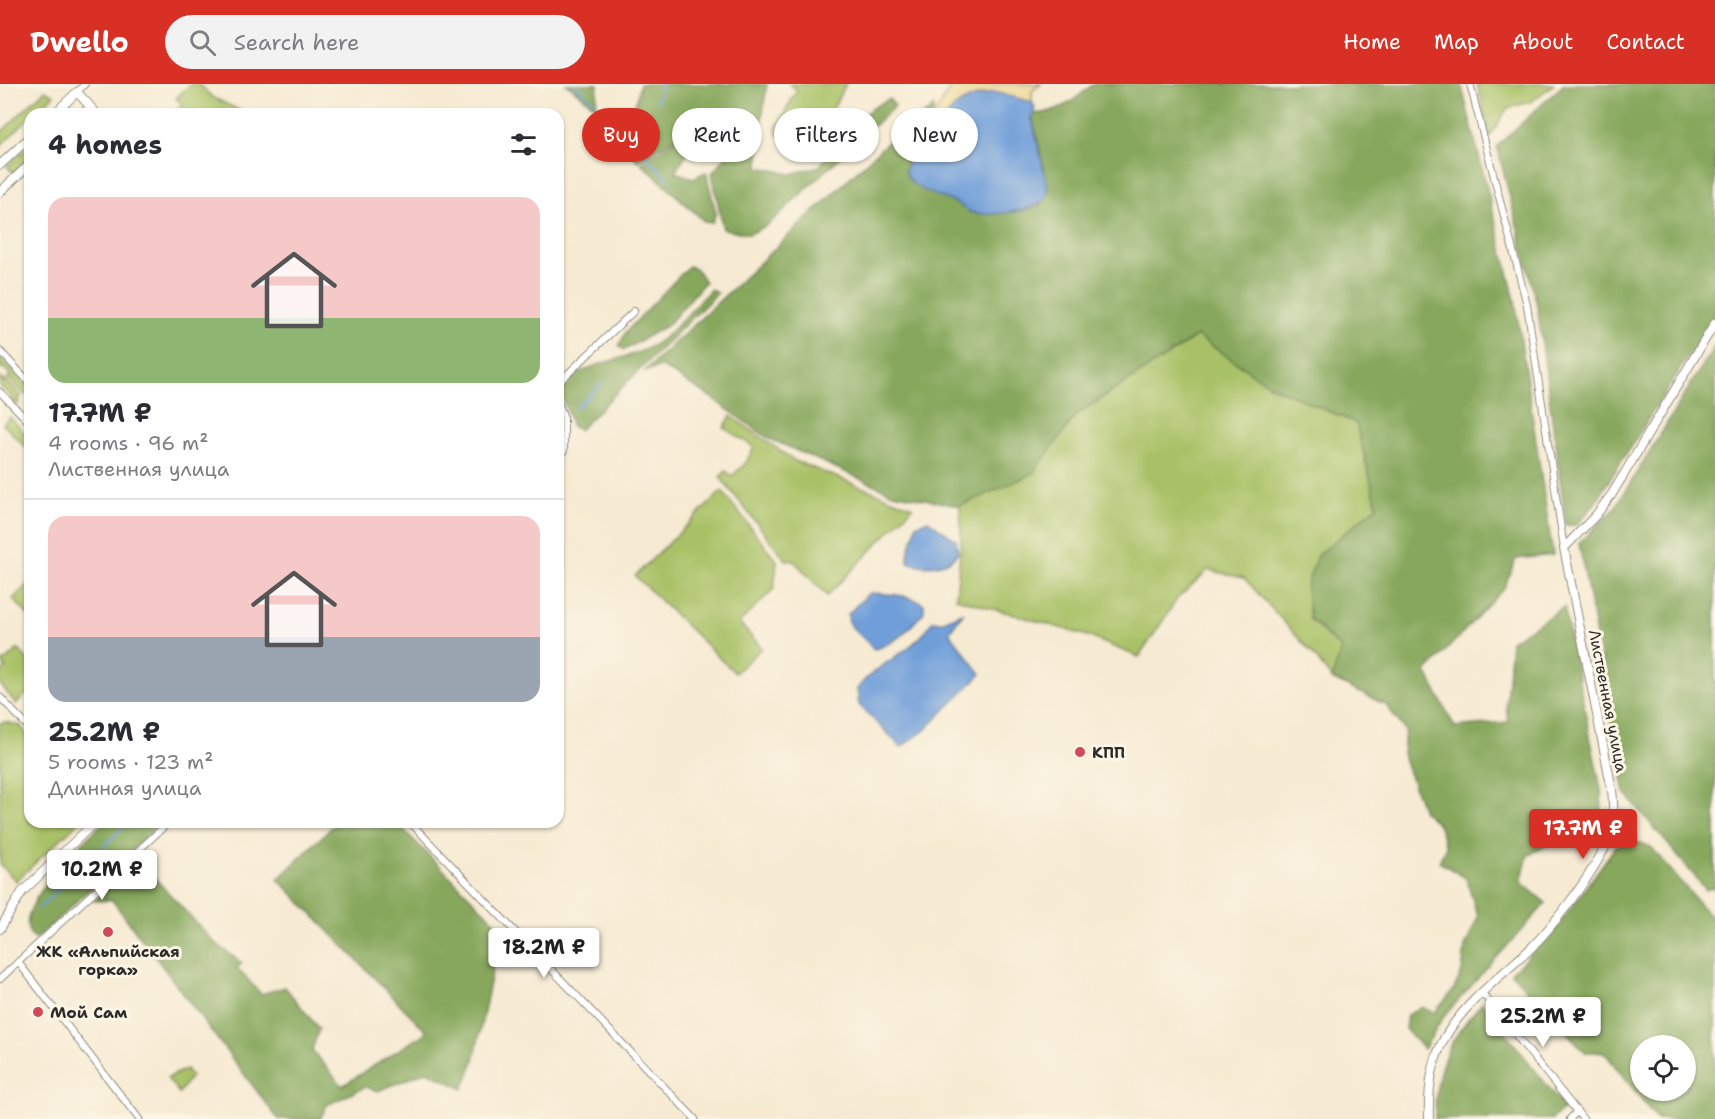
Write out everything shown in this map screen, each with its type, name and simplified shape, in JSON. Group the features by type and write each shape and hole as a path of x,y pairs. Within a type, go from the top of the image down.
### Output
{"street":[{"path":"60,108 85,84"},
{"path":"1470,84 1527,305 1564,548"},
{"path":"77,92 90,107"},
{"path":"0,165 24,142"},
{"path":"0,192 24,170"},
{"path":"564,377 634,311"},
{"path":"1564,548 1596,515 1612,494 1715,323"},
{"path":"0,351 24,377"},
{"path":"0,392 24,417"},
{"path":"564,424 564,451"},
{"name":"Лиственная улица","path":"1429,1119 1431,1076 1440,1049 1453,1026 1482,993 1530,948 1566,908 1610,839 1614,821 1612,790 1564,548"},
{"path":"0,697 24,723"},
{"path":"0,929 22,892 89,828"},
{"path":"0,979 163,828"},
{"path":"416,828 695,1119"},
{"path":"18,962 139,1119"},
{"path":"1482,993 1583,1119"},
{"path":"1570,1119 1577,1111"}],"green space":[{"path":"191,84 199,84 212,97 235,108 179,108 182,105 176,98"},
{"path":"565,84 598,84 596,107 570,86"},
{"path":"640,84 767,84 762,120 762,108 672,108 672,139 660,147 660,108 634,108"},
{"path":"789,84 846,84 834,108 787,108 797,90"},
{"path":"1093,84 1461,84 1515,300 1553,555 1516,559 1504,588 1426,672 1455,727 1508,722 1506,704 1511,641 1564,607 1601,790 1602,814 1593,822 1528,855 1521,882 1546,903 1444,1016 1424,1049 1405,1029 1407,1015 1422,1007 1434,1013 1453,991 1462,972 1465,947 1478,917 1466,878 1439,862 1446,846 1438,824 1423,811 1403,756 1405,730 1386,705 1332,679 1341,649 1310,619 1306,587 1317,556 1377,506 1356,423 1271,386 1197,336 1077,414 1032,474 960,506 893,493 768,438 703,392 662,367 645,371 867,162 879,162 879,150 891,139 891,162 906,162 905,171 910,179 922,189 951,200 970,212 1005,213 1042,203 1046,198 1048,188 1032,114 1050,112 1073,101"},
{"path":"1477,84 1554,84 1532,101 1507,109 1490,137"},
{"path":"1564,84 1715,84 1715,314 1595,503 1577,525 1566,525 1537,305 1497,146"},
{"path":"45,90 54,95 40,108 26,108"},
{"path":"889,99 895,106 879,121 879,108 873,108"},
{"path":"24,110 24,123 0,146 0,133"},
{"path":"672,142 672,162 681,162 675,172 693,178 706,172 716,213 712,223 705,222 641,163 660,162 660,150"},
{"path":"24,150 24,164 14,174 7,166"},
{"path":"721,162 759,162 759,167 791,174 820,166 823,162 835,162 768,225 750,234 723,229 712,173"},
{"path":"689,266 698,271 705,282 668,325 624,350 619,346 626,332"},
{"path":"711,289 717,293 579,430 572,426 564,402 564,386 570,380 593,367 646,349 679,324"},
{"path":"1197,336 1271,386 1356,423 1377,506 1317,556 1310,619 1341,649 1332,679 1312,653 1244,578 1208,570 1177,599 1139,657 1085,635 956,598 961,541 960,506 1032,474 1077,414"},
{"path":"1715,345 1715,887 1706,890 1625,793 1579,543 1615,508"},
{"path":"0,357 24,382 24,394 8,378 10,375 4,368 0,369"},
{"path":"0,378 4,382 6,380 21,396 18,405 0,386"},
{"path":"731,416 795,461 913,507 827,596 793,560 786,560 720,477 726,471 732,476 745,464 754,447 724,428"},
{"path":"10,417 24,432 24,446 3,424"},
{"path":"722,491 777,561 774,589 739,623 762,648 735,673 635,576"},
{"path":"24,588 24,611 13,599"},
{"path":"18,649 24,656 24,697 16,704 0,684 0,674 6,668 2,663"},
{"path":"6,722 21,726 24,731 24,828 73,828 16,881 0,864 0,723"},
{"path":"98,828 156,828 36,939 28,929 29,914 37,897 81,844"},
{"path":"331,828 402,828 501,928 474,1061 463,1089 427,1071 378,1091 365,1087 327,1105 320,1119 278,1119 112,900 94,901 138,860 213,941 242,963 237,968 261,994 285,987 319,1029 312,1050 342,1086 427,1032 278,879"},
{"path":"1633,841 1651,847 1715,922 1715,1119 1657,1119 1643,1101 1696,1101 1696,1035 1630,1035 1630,1085 1604,1052 1585,1052 1511,973 1555,930 1616,846"},
{"path":"1482,1003 1565,1108 1552,1119 1435,1119 1437,1085 1445,1056 1460,1030"},
{"path":"186,1069 191,1076 179,1093 167,1078"}],"sand":[{"path":"952,84 1041,84 1032,91 1032,102 996,93 978,95 964,101 957,108 938,108"}],"water":[{"path":"994,92 1032,102 1035,108 1032,119 1048,188 1047,195 1041,203 1005,213 970,212 958,204 927,192 913,184 908,178 905,171 910,162 978,162 978,108 954,108 969,99"},
{"path":"928,520 956,540 958,552 942,564 928,566 908,562 916,525"},
{"path":"869,593 912,598 924,604 924,612 896,639 874,649 849,624 848,614"},
{"path":"963,613 949,632 981,674 924,731 901,747 859,705 857,689 875,671 916,641 932,621 941,622"}],"waterway":[{"path":"574,84 606,113 669,180"},
{"path":"657,102 661,84"},
{"path":"576,408 602,383"},
{"path":"39,908 123,828"}],"place":[{"name":"КПП","path":"1080,752"},
{"name":"ЖК «Альпийская горка»","path":"108,932"},
{"name":"Мой Сам","path":"38,1012"}]}
